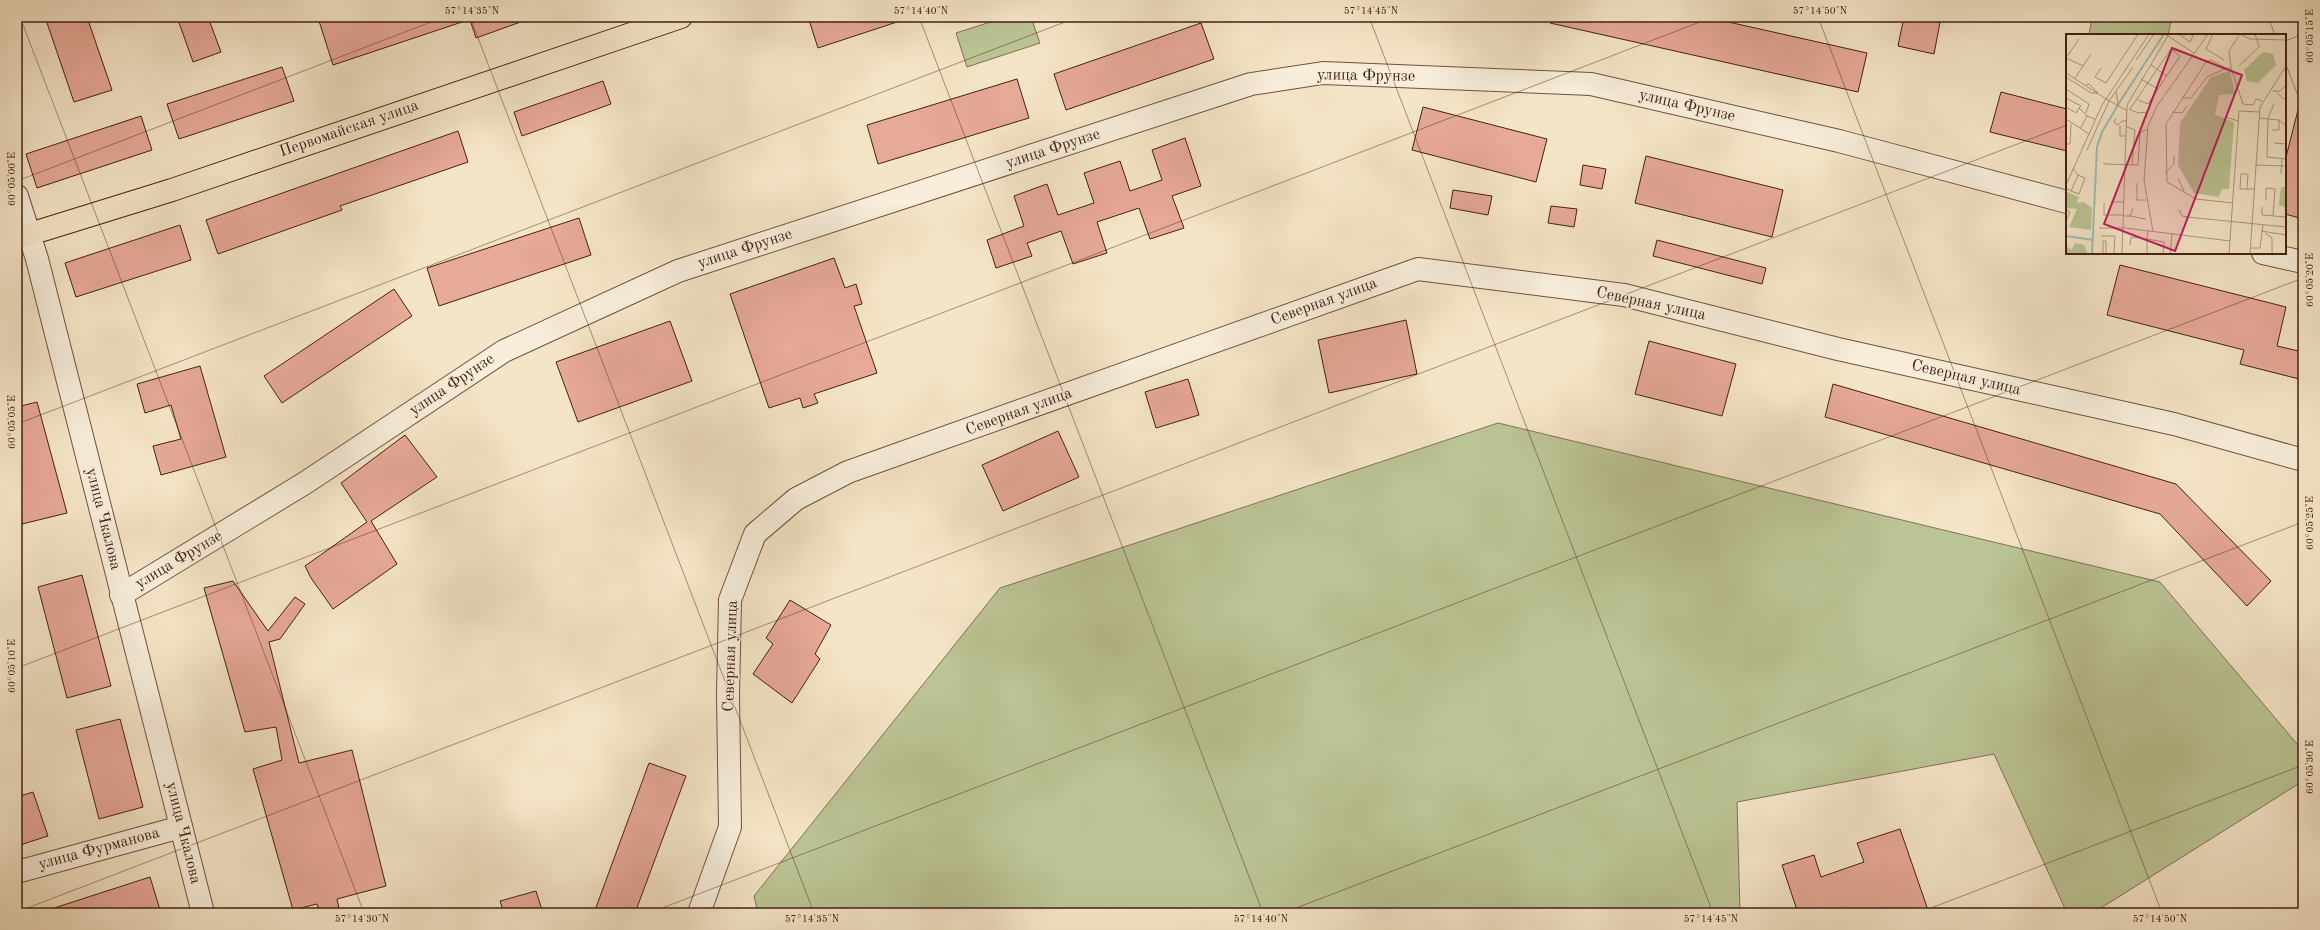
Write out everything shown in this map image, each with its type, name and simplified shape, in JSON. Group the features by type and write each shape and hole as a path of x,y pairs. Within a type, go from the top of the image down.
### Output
{"main road":[{"name":"Первомайская улица","path":"24,236 172,190 681,17"}],"street":[{"name":"улица Фрунзе","path":"121,595 305,483 504,351 678,271 1251,84 1323,73 1591,84 1839,141 2066,202"},
{"name":"улица Чкалова","path":"17,196 24,236 173,792 202,913"},
{"path":"2267,254 2303,262"},
{"name":"Северная улица","path":"699,913 730,827 728,695 730,600 755,534 796,499 848,472 1418,269 1624,295 1838,349 2174,424 2303,460"},
{"name":"улица Фурманова","path":"17,872 181,827"}],"green space":[{"path":"1006,17 1031,17 1040,43 967,67 956,33"},
{"path":"2092,17 2172,17 2168,34 2089,34"},
{"path":"1498,423 2160,582 2303,751 2303,781 2093,913 2067,913 1994,754 1737,802 1740,913 758,913 754,896 1000,588"}],"building":[{"path":"45,17 87,17 112,90 74,102"},
{"path":"177,17 208,17 221,52 193,62"},
{"path":"331,17 468,17 468,20 333,65 319,21"},
{"path":"469,17 529,17 529,19 476,38"},
{"path":"808,17 903,17 903,20 818,48"},
{"path":"1551,17 1706,17 1867,53 1858,92 1550,23"},
{"path":"1904,17 1941,17 1934,54 1898,46"},
{"path":"1201,23 1214,59 1066,110 1054,74"},
{"path":"282,67 294,101 179,139 167,104"},
{"path":"1017,79 1029,118 878,164 867,125"},
{"path":"603,81 611,104 522,136 514,112"},
{"path":"2001,92 2066,109 2066,151 1990,132"},
{"path":"1423,107 1547,139 1536,182 1412,150"},
{"path":"2298,110 2303,110 2303,219 2286,214 2286,157"},
{"path":"141,116 152,150 37,188 26,154"},
{"path":"458,131 468,162 340,206 342,210 218,254 206,220"},
{"path":"1185,138 1201,186 1172,196 1184,228 1150,239 1139,208 1097,222 1107,253 1073,264 1061,231 1027,243 1032,256 996,268 987,240 1024,226 1014,196 1047,184 1058,215 1094,203 1084,173 1120,161 1130,191 1162,180 1152,150"},
{"path":"1646,156 1783,190 1772,237 1635,203"},
{"path":"1583,165 1606,169 1602,189 1580,185"},
{"path":"1453,190 1492,196 1488,215 1450,208"},
{"path":"1551,206 1577,209 1574,227 1548,223"},
{"path":"579,218 591,255 439,306 427,268"},
{"path":"180,225 191,260 76,297 65,263"},
{"path":"1657,240 1766,268 1762,284 1653,256"},
{"path":"834,258 845,288 856,284 862,304 854,306 877,373 814,394 818,403 803,408 800,398 769,408 730,294"},
{"path":"2120,265 2286,307 2277,346 2303,352 2303,380 2240,364 2244,350 2107,315"},
{"path":"394,289 412,316 282,403 264,376"},
{"path":"1406,320 1417,374 1329,393 1318,340"},
{"path":"670,321 692,381 578,422 556,362"},
{"path":"1649,341 1736,364 1722,416 1635,394"},
{"path":"200,366 226,457 161,475 153,446 181,439 171,405 145,413 137,384"},
{"path":"1188,379 1199,415 1156,428 1145,392"},
{"path":"1833,384 2176,484 2271,581 2247,606 2160,514 1825,417"},
{"path":"37,402 67,513 22,524 17,504 17,407"},
{"path":"1058,431 1079,477 1003,511 982,465"},
{"path":"405,435 437,477 371,521 397,564 333,609 311,578 305,566 367,522 341,483"},
{"path":"82,575 111,686 67,698 38,587"},
{"path":"233,581 268,631 295,597 305,604 280,639 269,642 299,763 352,750 386,886 337,899 340,913 320,913 317,904 293,910 253,769 282,760 276,727 245,732 204,588"},
{"path":"790,600 831,625 815,654 820,659 792,703 753,674 773,644 766,638"},
{"path":"120,719 143,807 99,819 76,730"},
{"path":"649,763 686,776 635,913 594,913"},
{"path":"33,792 48,836 17,846 17,797"},
{"path":"1900,829 1929,913 1798,913 1782,865 1814,855 1821,877 1864,862 1857,843"},
{"path":"150,877 161,913 48,913 48,910"},
{"path":"536,891 543,913 504,913 500,901"}]}
